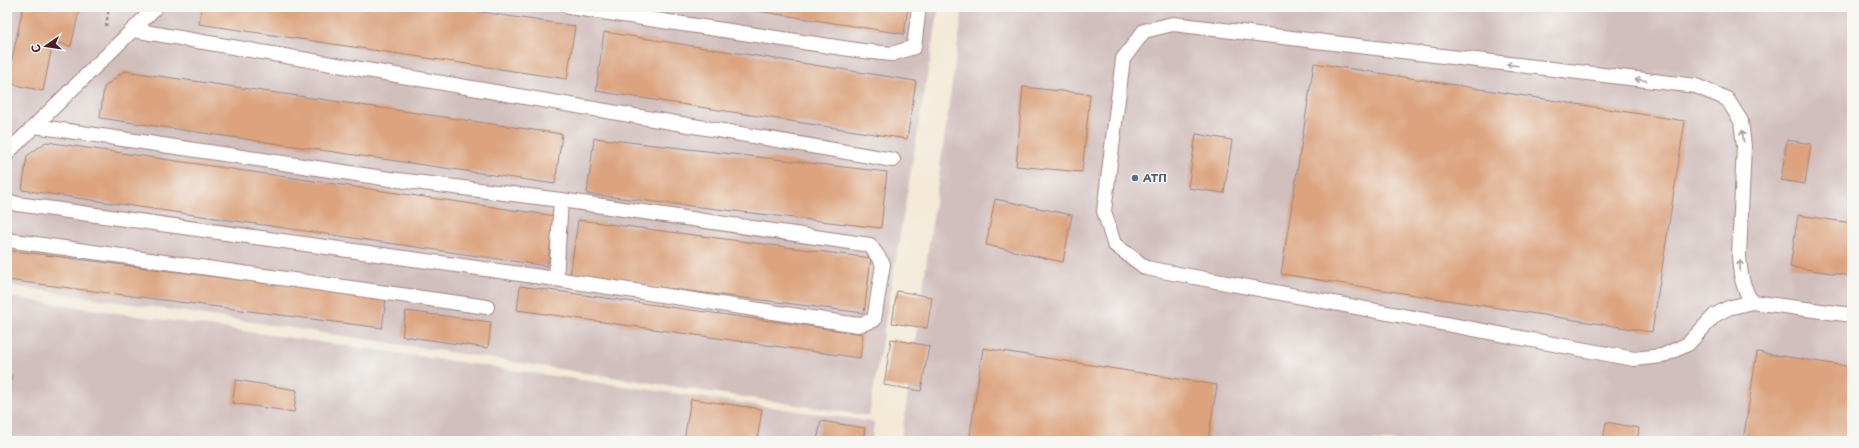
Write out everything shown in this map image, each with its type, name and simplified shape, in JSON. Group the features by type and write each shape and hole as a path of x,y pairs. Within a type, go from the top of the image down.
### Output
{"lane":[{"path":"7,153 156,7"},
{"path":"569,7 855,50 892,54 914,47 920,7"},
{"path":"1752,302 1744,290 1740,273 1739,255 1744,146 1742,121 1727,99 1696,86 1173,24 1144,31 1123,59 1104,211 1114,244 1146,268 1634,359 1662,356 1688,344 1714,315 1728,308 1752,302 1852,314"},
{"path":"133,30 893,160"},
{"path":"7,201 17,204 556,279 858,325 874,320 883,264 870,245 561,200 382,178 36,126"},
{"path":"556,279 561,200"},
{"path":"7,240 487,307"}],"path":[{"path":"7,14 8,7"}],"shaded area":[{"path":"7,7 939,7 869,416 7,285"},
{"path":"963,7 1852,7 1852,441 901,441"},
{"path":"7,297 874,422 872,441 7,441"}],"building":[{"path":"23,7 80,7 71,46 53,42 43,91 7,83"},
{"path":"201,7 447,7 575,26 567,79 199,24"},
{"path":"732,7 908,7 904,34"},
{"path":"604,32 916,81 907,139 596,91"},
{"path":"1314,63 1685,121 1652,332 1281,274"},
{"path":"124,71 562,134 555,184 100,118 104,87"},
{"path":"1023,87 1090,94 1082,172 1016,166"},
{"path":"1196,134 1232,140 1224,193 1188,188"},
{"path":"594,138 887,172 881,228 587,194"},
{"path":"1787,140 1811,144 1805,184 1781,180"},
{"path":"46,142 555,216 547,266 22,190 27,156"},
{"path":"995,199 1072,215 1063,262 986,245"},
{"path":"1798,215 1852,223 1852,276 1790,267"},
{"path":"578,220 871,258 864,313 570,276"},
{"path":"7,250 386,299 382,328 7,280"},
{"path":"520,286 863,334 860,358 517,310"},
{"path":"897,291 932,297 927,328 892,323"},
{"path":"406,311 491,322 488,348 402,336"},
{"path":"891,339 929,346 921,391 884,385"},
{"path":"983,348 1217,385 1208,441 969,441"},
{"path":"1757,352 1852,367 1852,441 1743,441"},
{"path":"7,374 12,375 8,405 7,405"},
{"path":"236,380 297,390 294,412 232,403"},
{"path":"691,399 762,409 757,441 684,440"},
{"path":"821,421 865,428 863,441 817,441"},
{"path":"1606,422 1639,428 1637,441 1603,441"}],"place":[{"name":"АТП","path":"1135,178"}]}
